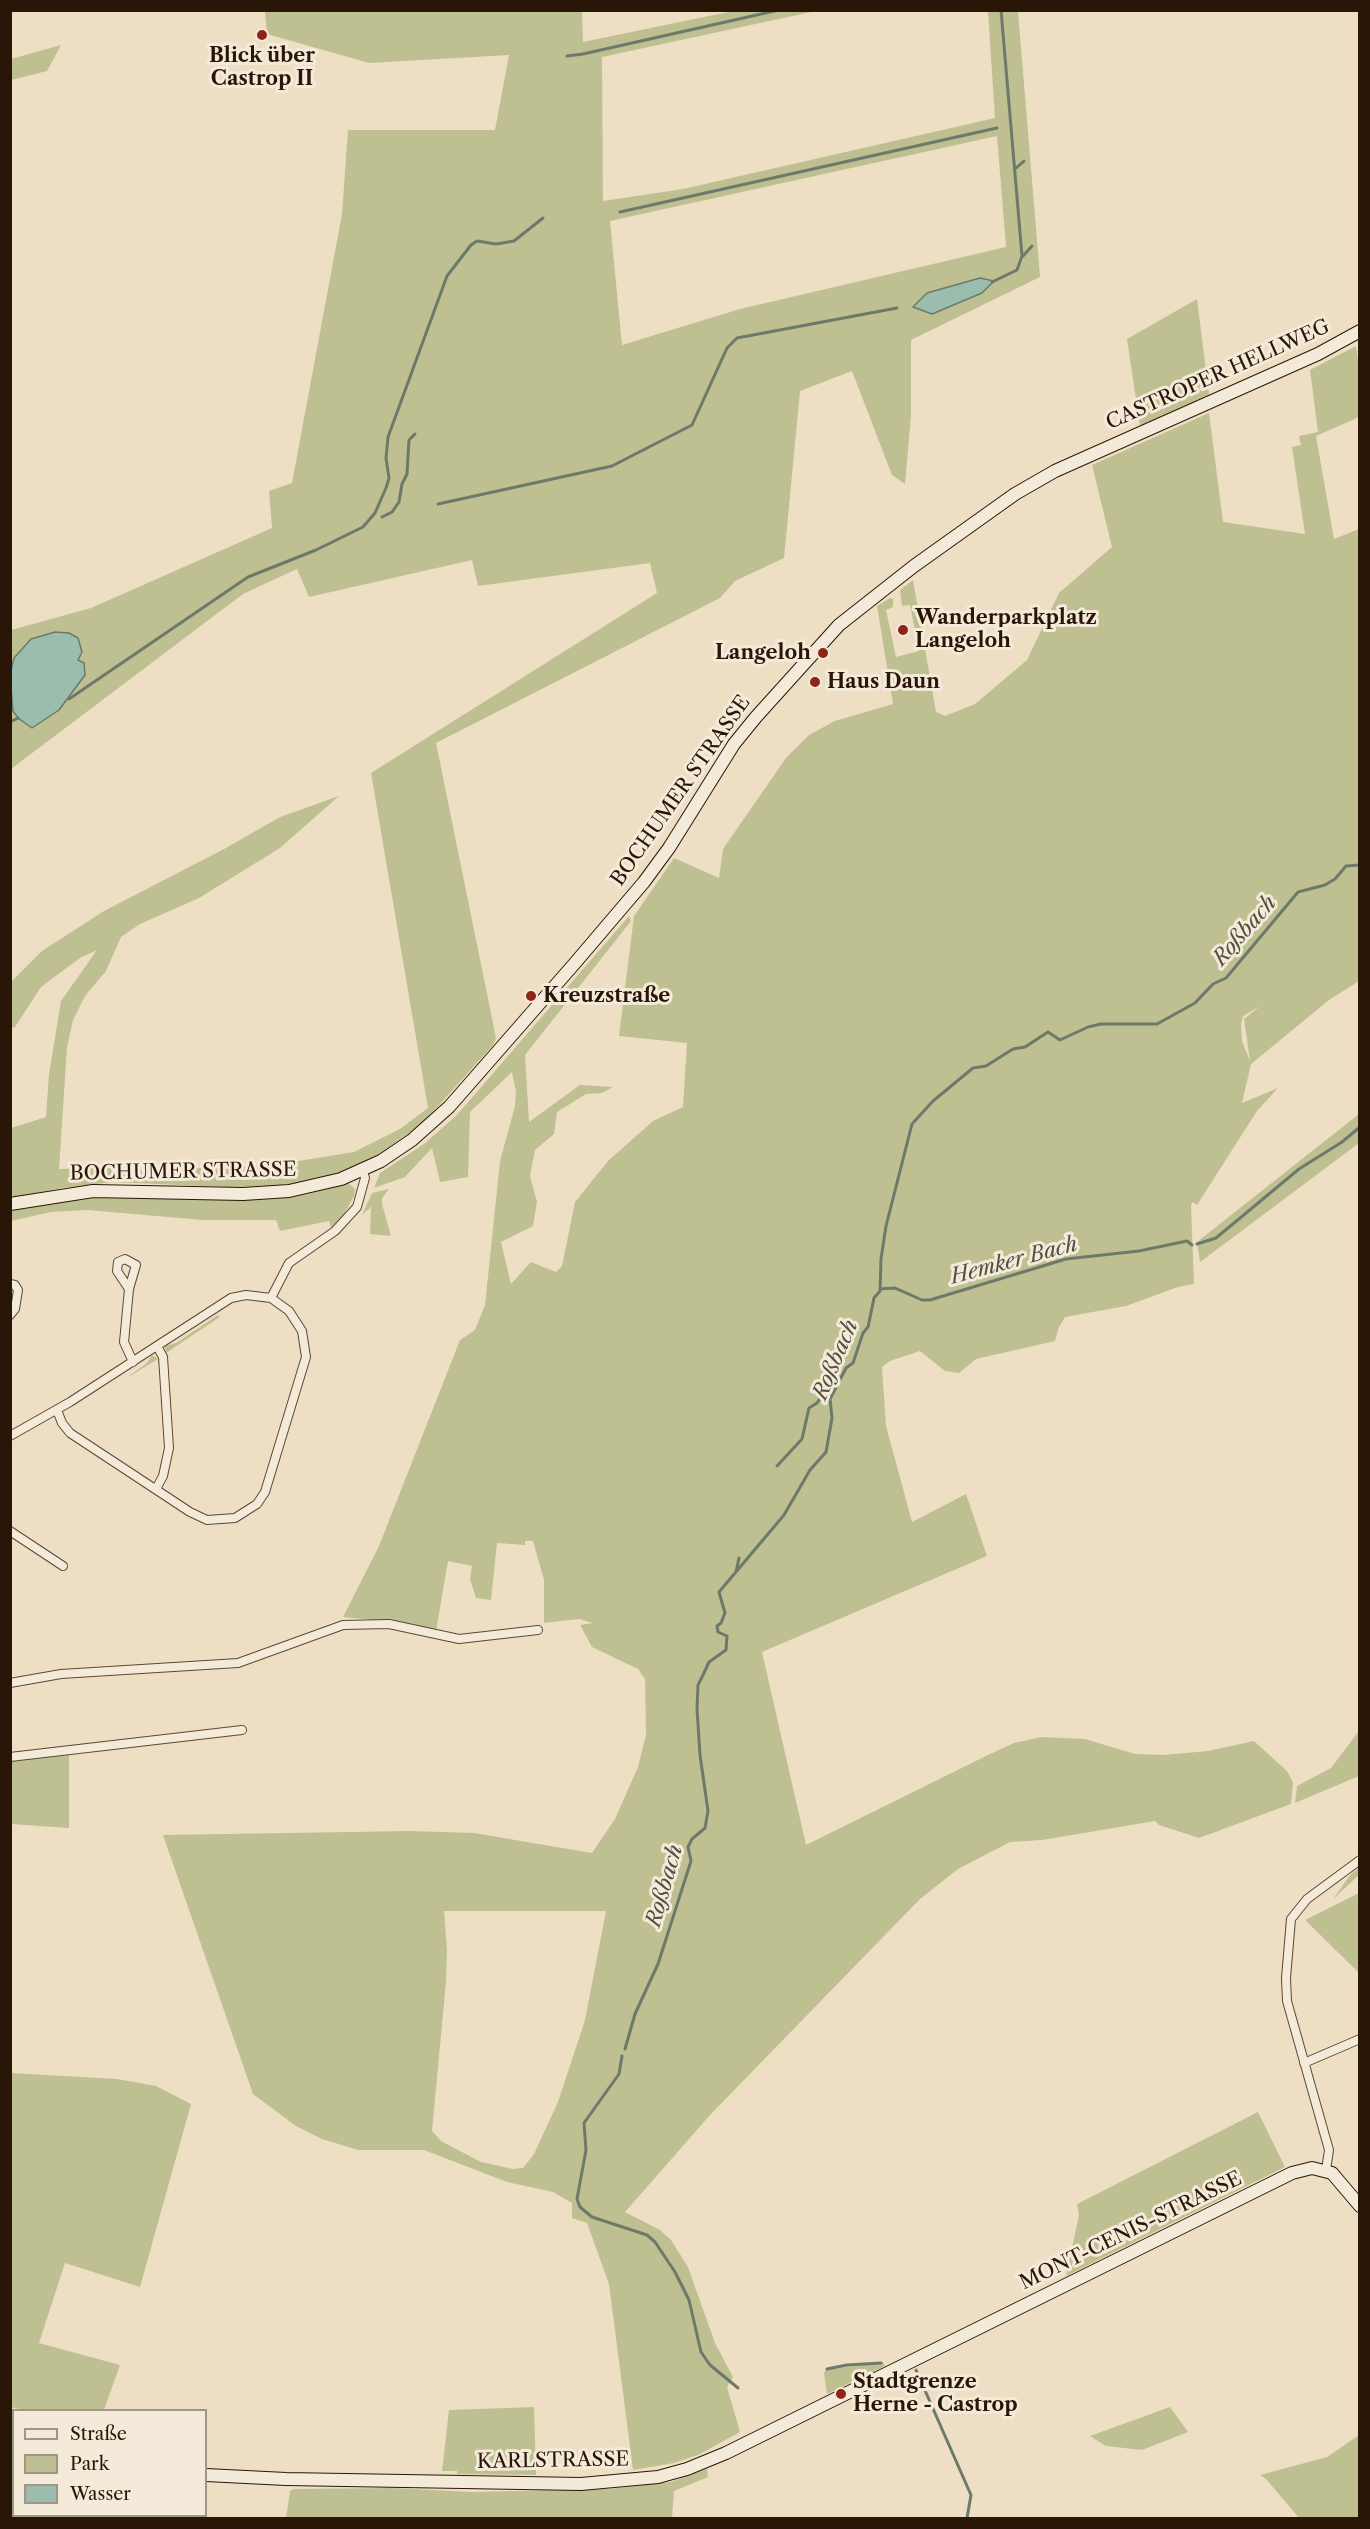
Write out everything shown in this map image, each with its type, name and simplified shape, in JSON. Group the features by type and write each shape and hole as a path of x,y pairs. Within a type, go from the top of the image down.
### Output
{"main road":[{"name":"CASTROPER HELLWEG","path":"1092,453 1318,354 1359,332"},
{"name":"BOCHUMER STRASSE","path":"10,1204 93,1191 243,1194 289,1191 322,1185 363,1171 412,1140 449,1107 644,882 741,735 775,694 839,625 914,566 1015,494 1092,453"},
{"name":"MONT-CENIS-STRASSE","path":"910,2361 1292,2173 1312,2168 1326,2170"},
{"path":"1326,2170 1342,2182 1359,2206"},
{"name":"KARLSTRASSE","path":"207,2475 345,2481 581,2484 658,2477 687,2469 726,2453 910,2361"}],"street":[{"path":"271,1298 289,1263 335,1231 357,1207 363,1193 365,1178 363,1171"},
{"path":"10,1284 18,1290 15,1309 11,1314"},
{"path":"129,1289 124,1342 133,1362"},
{"path":"10,1436 57,1410 231,1298 257,1294 271,1298 285,1308 298,1322 304,1339 306,1357 265,1492 245,1514 216,1521 190,1512 70,1433 62,1424 57,1410"},
{"path":"156,1490 163,1476 169,1448 164,1357 157,1346"},
{"path":"10,1531 63,1566"},
{"path":"10,1683 61,1674 238,1663 343,1625 389,1624 459,1639 538,1630"},
{"path":"10,1757 242,1730"},
{"path":"1326,2170 1329,2150 1287,2001 1291,1919 1307,1899 1359,1860"},
{"path":"1304,2063 1359,2039"}],"green space":[{"path":"265,11 582,11 583,42 733,11 816,11 602,57 603,201 683,189 995,118 988,11 1018,11 1040,277 911,340 911,415 905,484 892,475 852,371 800,391 784,558 735,581 720,598 436,743 496,1038 493,1045 423,1123 379,1154 356,1166 333,1175 300,1183 246,1188 113,1182 62,1188 11,1198 11,1128 46,1117 49,1074 61,1001 97,950 80,958 41,987 15,1027 11,1028 11,982 42,951 104,911 226,848 280,817 339,796 280,848 199,898 140,924 121,937 106,971 85,996 73,1020 67,1047 59,1169 125,1167 141,1170 274,1165 354,1152 400,1129 428,1108 371,773 657,593 650,563 478,586 472,560 309,597 297,569 243,594 11,769 11,630 91,608 272,528 269,491 292,483 342,214 348,130 495,130 509,55 369,63 267,34","holes":["997,136 1006,247 740,309 622,345 610,221"]},
{"path":"61,45 47,71 11,80 11,59"},
{"path":"1197,299 1209,395 1140,426 1127,339"},
{"path":"1356,346 1359,366 1359,417 1316,436 1334,539 1359,529 1359,981 1329,1000 1251,1064 1242,1103 1278,1088 1257,1111 1197,1205 1193,1202 1191,1205 1194,1284 1178,1287 1126,1306 1065,1317 1055,1341 976,1359 959,1373 945,1371 920,1351 890,1361 882,1367 886,1426 912,1522 966,1494 987,1556 762,1652 806,1845 1014,1743 1041,1737 1085,1739 1135,1754 1163,1755 1208,1751 1254,1741 1287,1771 1293,1782 1291,1804 1199,1838 1159,1825 1155,1821 1042,1840 1010,1842 958,1869 920,1899 710,2115 625,2212 660,2230 671,2240 688,2267 715,2343 733,2377 727,2387 740,2432 698,2455 674,2463 633,2470 609,2284 587,2223 572,2218 572,2203 553,2192 507,2182 424,2150 358,2150 322,2139 296,2126 253,2094 163,1835 410,1831 474,1833 592,1853 615,1819 638,1767 646,1735 645,1679 638,1669 592,1647 580,1625 593,1623 579,1619 544,1623 544,1580 533,1541 525,1541 525,1545 497,1543 491,1600 476,1598 470,1579 472,1566 448,1561 436,1631 412,1624 343,1617 379,1546 460,1340 475,1330 485,1305 500,1161 515,1106 516,1092 512,1072 470,1112 468,1177 440,1182 432,1148 405,1177 374,1188 380,1173 424,1144 456,1116 629,916 631,921 525,1055 529,1122 580,1085 613,1087 602,1093 586,1094 557,1112 554,1134 535,1150 530,1176 537,1202 533,1226 501,1242 511,1284 531,1262 556,1272 562,1266 575,1202 608,1161 653,1121 683,1107 687,1043 619,1036 634,916 674,858 719,878 723,849 786,758 809,735 835,721 893,704 877,606 890,598 893,599 893,607 886,610 896,657 919,651 910,605 902,606 900,590 913,580 936,712 945,716 975,704 1027,660 1059,593 1112,547 1092,465 1209,413 1223,522 1305,534 1292,447 1301,445 1299,436 1318,432 1310,370","holes":["1260,1006 1244,1019 1250,1061 1242,1041 1241,1025 1243,1016","444,1911 606,1911 585,2020 558,2102 534,2154 523,2168 513,2169 481,2162 441,2141 432,2131 446,1982 447,1950"]},
{"path":"1359,1114 1359,1143 1200,1262 1197,1242"},
{"path":"348,1183 355,1189 354,1196 344,1214 331,1228 329,1221 280,1231 276,1220 202,1220 88,1210 51,1212 11,1221 10,1210 68,1199 98,1197 268,1199 308,1194"},
{"path":"389,1189 382,1198 382,1204 391,1236 370,1234 371,1207 362,1215 372,1193"},
{"path":"218,1315 220,1317 166,1353 165,1346 176,1343"},
{"path":"152,1355 158,1359 125,1379 147,1363"},
{"path":"1359,1731 1359,1776 1295,1803 1297,1786 1331,1768"},
{"path":"69,1755 69,1828 11,1824 11,1761"},
{"path":"1359,1868 1359,1875 1333,1899 1351,1874"},
{"path":"1359,1893 1359,1973 1305,1920"},
{"path":"11,2073 117,2079 156,2086 191,2104 140,2287 65,2263 39,2343 120,2365 104,2409 19,2409 11,2407"},
{"path":"1258,2112 1285,2167 1066,2276 1079,2215 1077,2204"},
{"path":"883,2362 885,2366 827,2394 824,2373 826,2370"},
{"path":"534,2407 536,2475 457,2474 457,2471 442,2471 449,2410"},
{"path":"1170,2407 1188,2432 1142,2450 1106,2446 1090,2436"},
{"path":"1359,2435 1359,2518 1299,2518 1260,2475 1327,2457"},
{"path":"707,2469 708,2477 674,2491 672,2518 286,2518 290,2491 294,2489 393,2488 472,2492 609,2489 671,2482"},
{"path":"11,2502 12,2517 78,2518 11,2518"}],"water":[{"path":"980,278 994,281 982,293 932,314 913,307 927,293"},
{"path":"55,632 69,633 78,638 82,652 78,660 84,663 85,675 59,710 32,728 18,718 13,711 10,675 14,658 31,639"}],"waterway":[{"path":"567,56 779,10"},
{"path":"992,282 1017,270 1022,256 1001,10"},
{"path":"620,212 997,128"},
{"path":"1015,169 1024,161"},
{"path":"69,699 248,577 316,550 363,527 375,513 386,488 389,478 386,458 388,437 447,276 471,245 477,241 496,244 514,241 543,218"},
{"path":"1023,256 1032,246"},
{"path":"438,504 612,466 692,425 727,348 737,338 897,308"},
{"path":"382,517 392,512 399,502 402,484 407,474 409,440 415,434"},
{"path":"10,722 18,718"},
{"name":"Roßbach","path":"625,2049 635,2014 658,1964 691,1861 688,1847 692,1839 705,1828 708,1811 700,1755 698,1685 709,1662 726,1650 727,1636 718,1632 717,1626 721,1623 725,1613 719,1592 784,1515 810,1470 826,1452 832,1418 830,1399 846,1368 853,1363 863,1333 868,1327 874,1298 880,1291 881,1259 886,1226 912,1124 933,1101 973,1068 986,1066 1013,1049 1025,1047 1048,1032 1060,1040 1088,1027 1101,1024 1157,1024 1195,1003 1213,984 1226,978 1298,892 1325,885 1335,879 1346,866 1360,865"},
{"name":"Hemker Bach","path":"1197,1244 1216,1238 1299,1169 1342,1142 1360,1127"},
{"name":"Hemker Bach","path":"880,1289 895,1288 922,1300 930,1300 1066,1259 1139,1251 1187,1241 1192,1245"},
{"path":"777,1466 802,1439 809,1408 817,1403 828,1386 839,1380"},
{"name":"Roßbach","path":"736,1572 739,1558"},
{"name":"Roßbach","path":"622,2056 619,2074 584,2123 586,2150 577,2199 580,2207 592,2217 647,2235 655,2242 675,2272 689,2300 701,2352 710,2365 738,2388"},
{"name":"Roßbach","path":"827,2369 881,2363"},
{"name":"Roßbach","path":"916,2370 971,2495 967,2518"}],"place":[{"name":"Blick über Castrop II","path":"262,35"},
{"name":"Wanderparkplatz Langeloh","path":"903,630"},
{"name":"Langeloh","path":"823,653"},
{"name":"Haus Daun","path":"815,682"},
{"name":"Kreuzstraße","path":"531,996"},
{"name":"Stadtgrenze Herne - Castrop","path":"841,2394"}]}
